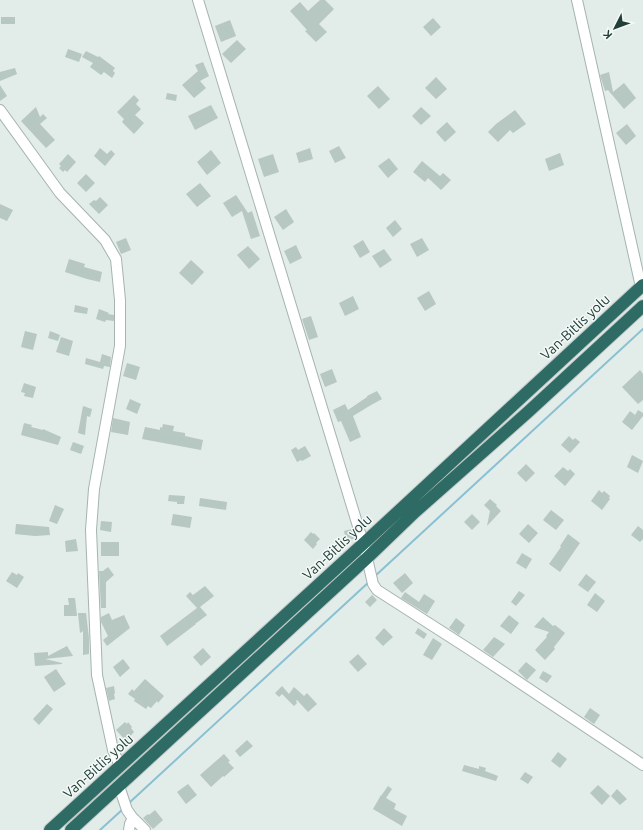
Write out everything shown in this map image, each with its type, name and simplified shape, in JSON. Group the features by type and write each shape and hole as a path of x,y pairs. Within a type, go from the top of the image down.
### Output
{"highway":[{"name":"Van-Bitlis yolu","path":"50,830 642,286"},
{"name":"Van-Bitlis yolu","path":"71,830 415,512 528,412 643,306"}],"street":[{"path":"198,0 375,587 643,765"},
{"path":"577,0 642,286"},
{"path":"0,110 60,193 105,240 116,259 120,300 120,346 94,489 91,530 97,675 113,750 120,766"},
{"path":"119,786 130,815 129,830"},
{"path":"130,815 145,830"}],"building":[{"path":"320,0 325,0 334,9 319,24 327,32 316,42 305,31 307,30 290,11 300,2 308,11"},
{"path":"1,17 15,17 15,24 1,24"},
{"path":"433,18 441,27 431,36 423,27"},
{"path":"230,20 236,36 221,42 215,26"},
{"path":"237,40 246,49 231,63 222,54"},
{"path":"68,49 82,54 79,62 65,57"},
{"path":"86,51 98,57 99,56 115,68 113,71 115,73 112,78 104,72 101,75 90,67 93,63 82,57"},
{"path":"203,62 209,76 200,81 206,88 194,98 182,85 198,71 195,65"},
{"path":"15,68 17,74 0,81 0,72"},
{"path":"609,72 613,92 624,83 636,98 624,109 608,90 605,91 600,75"},
{"path":"436,77 447,89 436,99 425,88"},
{"path":"0,85 7,96 0,101"},
{"path":"378,86 390,99 379,109 367,96"},
{"path":"167,93 177,95 176,101 165,99"},
{"path":"134,95 139,100 136,104 141,109 135,115 144,123 134,134 122,122 124,119 117,112"},
{"path":"211,105 218,118 195,130 188,116"},
{"path":"36,107 40,117 43,114 47,118 40,124 55,140 46,148 21,121"},
{"path":"421,107 431,116 421,125 412,116"},
{"path":"515,110 526,124 513,133 510,130 498,142 488,132"},
{"path":"447,122 456,132 445,142 436,132"},
{"path":"627,124 636,136 626,145 616,133"},
{"path":"339,146 346,158 335,163 329,151"},
{"path":"100,148 107,154 111,150 115,154 105,166 94,156"},
{"path":"310,148 313,159 299,163 296,153"},
{"path":"211,150 221,163 207,175 197,162"},
{"path":"560,153 564,165 549,171 545,159"},
{"path":"68,154 76,162 67,172 65,170 63,172 59,168 61,166 59,164"},
{"path":"273,154 279,172 264,177 258,159"},
{"path":"389,158 398,169 388,178 378,166"},
{"path":"422,161 440,176 443,173 451,180 441,190 428,178 425,182 413,172"},
{"path":"86,174 95,183 86,192 77,183"},
{"path":"200,183 211,196 197,207 186,194"},
{"path":"236,195 248,213 252,211 260,236 251,239 242,211 232,217 223,203"},
{"path":"100,197 108,205 99,214 89,204 94,200 96,201"},
{"path":"0,204 13,210 7,221 0,218"},
{"path":"286,209 294,222 283,230 274,217"},
{"path":"395,220 402,229 393,237 386,228"},
{"path":"126,238 131,250 121,254 116,242"},
{"path":"422,238 429,250 417,257 410,244"},
{"path":"363,240 370,252 360,258 353,246"},
{"path":"296,245 302,258 290,264 284,251"},
{"path":"248,246 260,259 249,269 237,255"},
{"path":"384,249 392,260 380,268 372,256"},
{"path":"69,259 85,264 84,267 102,272 100,282 65,272"},
{"path":"191,260 204,272 192,285 179,273"},
{"path":"429,291 436,304 425,311 417,298"},
{"path":"353,296 359,309 345,316 339,303"},
{"path":"75,305 88,308 87,314 74,312"},
{"path":"99,309 109,313 108,314 114,315 114,321 106,320 105,322 96,319"},
{"path":"311,316 318,337 309,340 302,319"},
{"path":"25,331 37,334 33,350 21,347"},
{"path":"50,331 60,335 58,341 48,338"},
{"path":"61,337 73,341 69,356 56,352"},
{"path":"102,354 111,357 110,367 104,366 103,369 85,364 86,358 100,362"},
{"path":"127,363 140,367 136,380 123,376"},
{"path":"332,369 337,382 325,387 320,374"},
{"path":"640,370 643,374 643,400 638,404 622,387"},
{"path":"24,383 36,387 33,398 24,396 25,393 21,392"},
{"path":"377,391 382,399 353,416 361,437 350,442 341,421 338,422 333,410 345,404 348,410 367,396"},
{"path":"130,399 141,404 137,414 126,409"},
{"path":"83,406 92,409 90,417 87,416 85,435 78,433"},
{"path":"638,410 643,413 643,416 632,430 622,422 630,411 635,415"},
{"path":"113,418 130,422 128,435 111,432"},
{"path":"24,423 32,425 31,427 43,429 61,437 58,445 21,435"},
{"path":"163,424 174,426 173,431 185,433 185,436 203,440 201,450 142,439 145,427 160,430 160,427 162,428"},
{"path":"569,436 573,440 575,438 580,442 570,453 561,445"},
{"path":"73,442 84,446 81,454 70,450"},
{"path":"305,446 311,456 297,462 291,450 296,447 298,450"},
{"path":"632,455 643,461 638,473 627,467"},
{"path":"526,464 535,473 526,482 517,473"},
{"path":"563,467 568,471 570,469 575,474 565,486 554,476"},
{"path":"599,490 602,493 604,491 610,496 610,499 602,510 591,501"},
{"path":"169,495 185,496 184,504 177,504 177,502 168,501"},
{"path":"200,498 227,502 226,510 199,506"},
{"path":"490,499 501,511 487,526 490,511 484,505"},
{"path":"55,505 64,509 57,524 49,521"},
{"path":"551,510 564,520 556,530 543,520"},
{"path":"173,514 192,517 190,528 171,525"},
{"path":"472,514 480,522 472,530 464,522"},
{"path":"101,521 112,522 111,532 100,530"},
{"path":"16,524 49,527 50,535 35,536 15,534"},
{"path":"528,524 538,533 529,543 519,534"},
{"path":"638,526 643,530 643,539 640,542 631,535"},
{"path":"352,529 355,539 346,540 344,531"},
{"path":"311,532 320,539 313,549 304,540"},
{"path":"568,534 580,543 560,572 549,564"},
{"path":"76,539 78,551 66,552 65,541"},
{"path":"101,542 119,542 119,556 101,556"},
{"path":"522,553 532,559 526,569 516,563"},
{"path":"108,567 114,575 106,582 106,608 101,608 99,571 103,571"},
{"path":"12,572 17,575 18,573 24,577 17,588 6,581"},
{"path":"405,573 413,583 402,593 393,583"},
{"path":"586,574 596,582 588,592 578,585"},
{"path":"205,586 214,596 200,607 207,615 167,646 160,636 197,608 186,596 190,592 193,595"},
{"path":"519,591 525,595 516,606 511,602"},
{"path":"405,592 419,602 424,594 435,601 427,614 401,598"},
{"path":"595,593 605,601 597,612 587,605"},
{"path":"372,595 377,600 370,607 365,602"},
{"path":"68,598 75,598 77,616 64,616 64,605 69,605"},
{"path":"78,613 86,613 89,654 83,655 83,631 80,633"},
{"path":"109,613 112,620 124,615 130,628 107,646 103,640 108,636 101,622 101,617"},
{"path":"509,615 519,623 511,634 500,626"},
{"path":"543,617 553,626 555,625 565,633 554,647 555,649 545,660 535,650 547,637 546,636 549,632 534,627"},
{"path":"456,618 465,625 459,635 449,628"},
{"path":"384,628 393,637 383,646 375,638"},
{"path":"418,628 427,634 424,639 415,633"},
{"path":"494,637 505,644 493,657 483,650"},
{"path":"433,638 442,644 432,660 423,655"},
{"path":"67,646 73,656 45,659 62,664 35,666 34,653 48,652 48,656"},
{"path":"203,648 211,657 201,666 193,657"},
{"path":"358,654 367,664 358,672 349,662"},
{"path":"123,659 130,668 120,677 113,667"},
{"path":"526,662 536,670 527,680 518,671"},
{"path":"56,669 66,684 54,692 44,677"},
{"path":"543,671 552,676 547,683 539,678"},
{"path":"145,679 164,696 158,703 157,701 151,708 148,706 146,709 134,701 135,699 128,694 132,689 134,691"},
{"path":"114,686 115,699 109,701 106,688"},
{"path":"282,686 289,694 294,687 304,696 307,693 317,704 308,712 297,700 297,703 294,706 282,694 279,697 275,693"},
{"path":"47,704 53,709 39,725 33,719"},
{"path":"590,708 600,715 594,724 584,717"},
{"path":"125,722 127,724 128,722 134,732 126,741 116,730"},
{"path":"247,740 253,746 240,757 235,751"},
{"path":"558,752 567,759 560,768 551,761"},
{"path":"224,754 230,761 228,762 234,768 211,787 200,775"},
{"path":"464,765 479,769 479,766 486,768 485,771 498,776 496,781 462,771"},
{"path":"525,772 533,777 528,784 520,779"},
{"path":"188,784 197,795 186,804 177,792"},
{"path":"598,785 610,796 602,805 590,793"},
{"path":"388,786 392,789 386,798 396,804 394,809 407,816 402,826 373,809"},
{"path":"617,789 627,799 620,805 611,796"},
{"path":"155,810 163,820 153,829 143,818"}],"waterway":[{"path":"374,577 643,329"},
{"path":"129,803 370,581"},
{"path":"100,830 123,809"}]}
